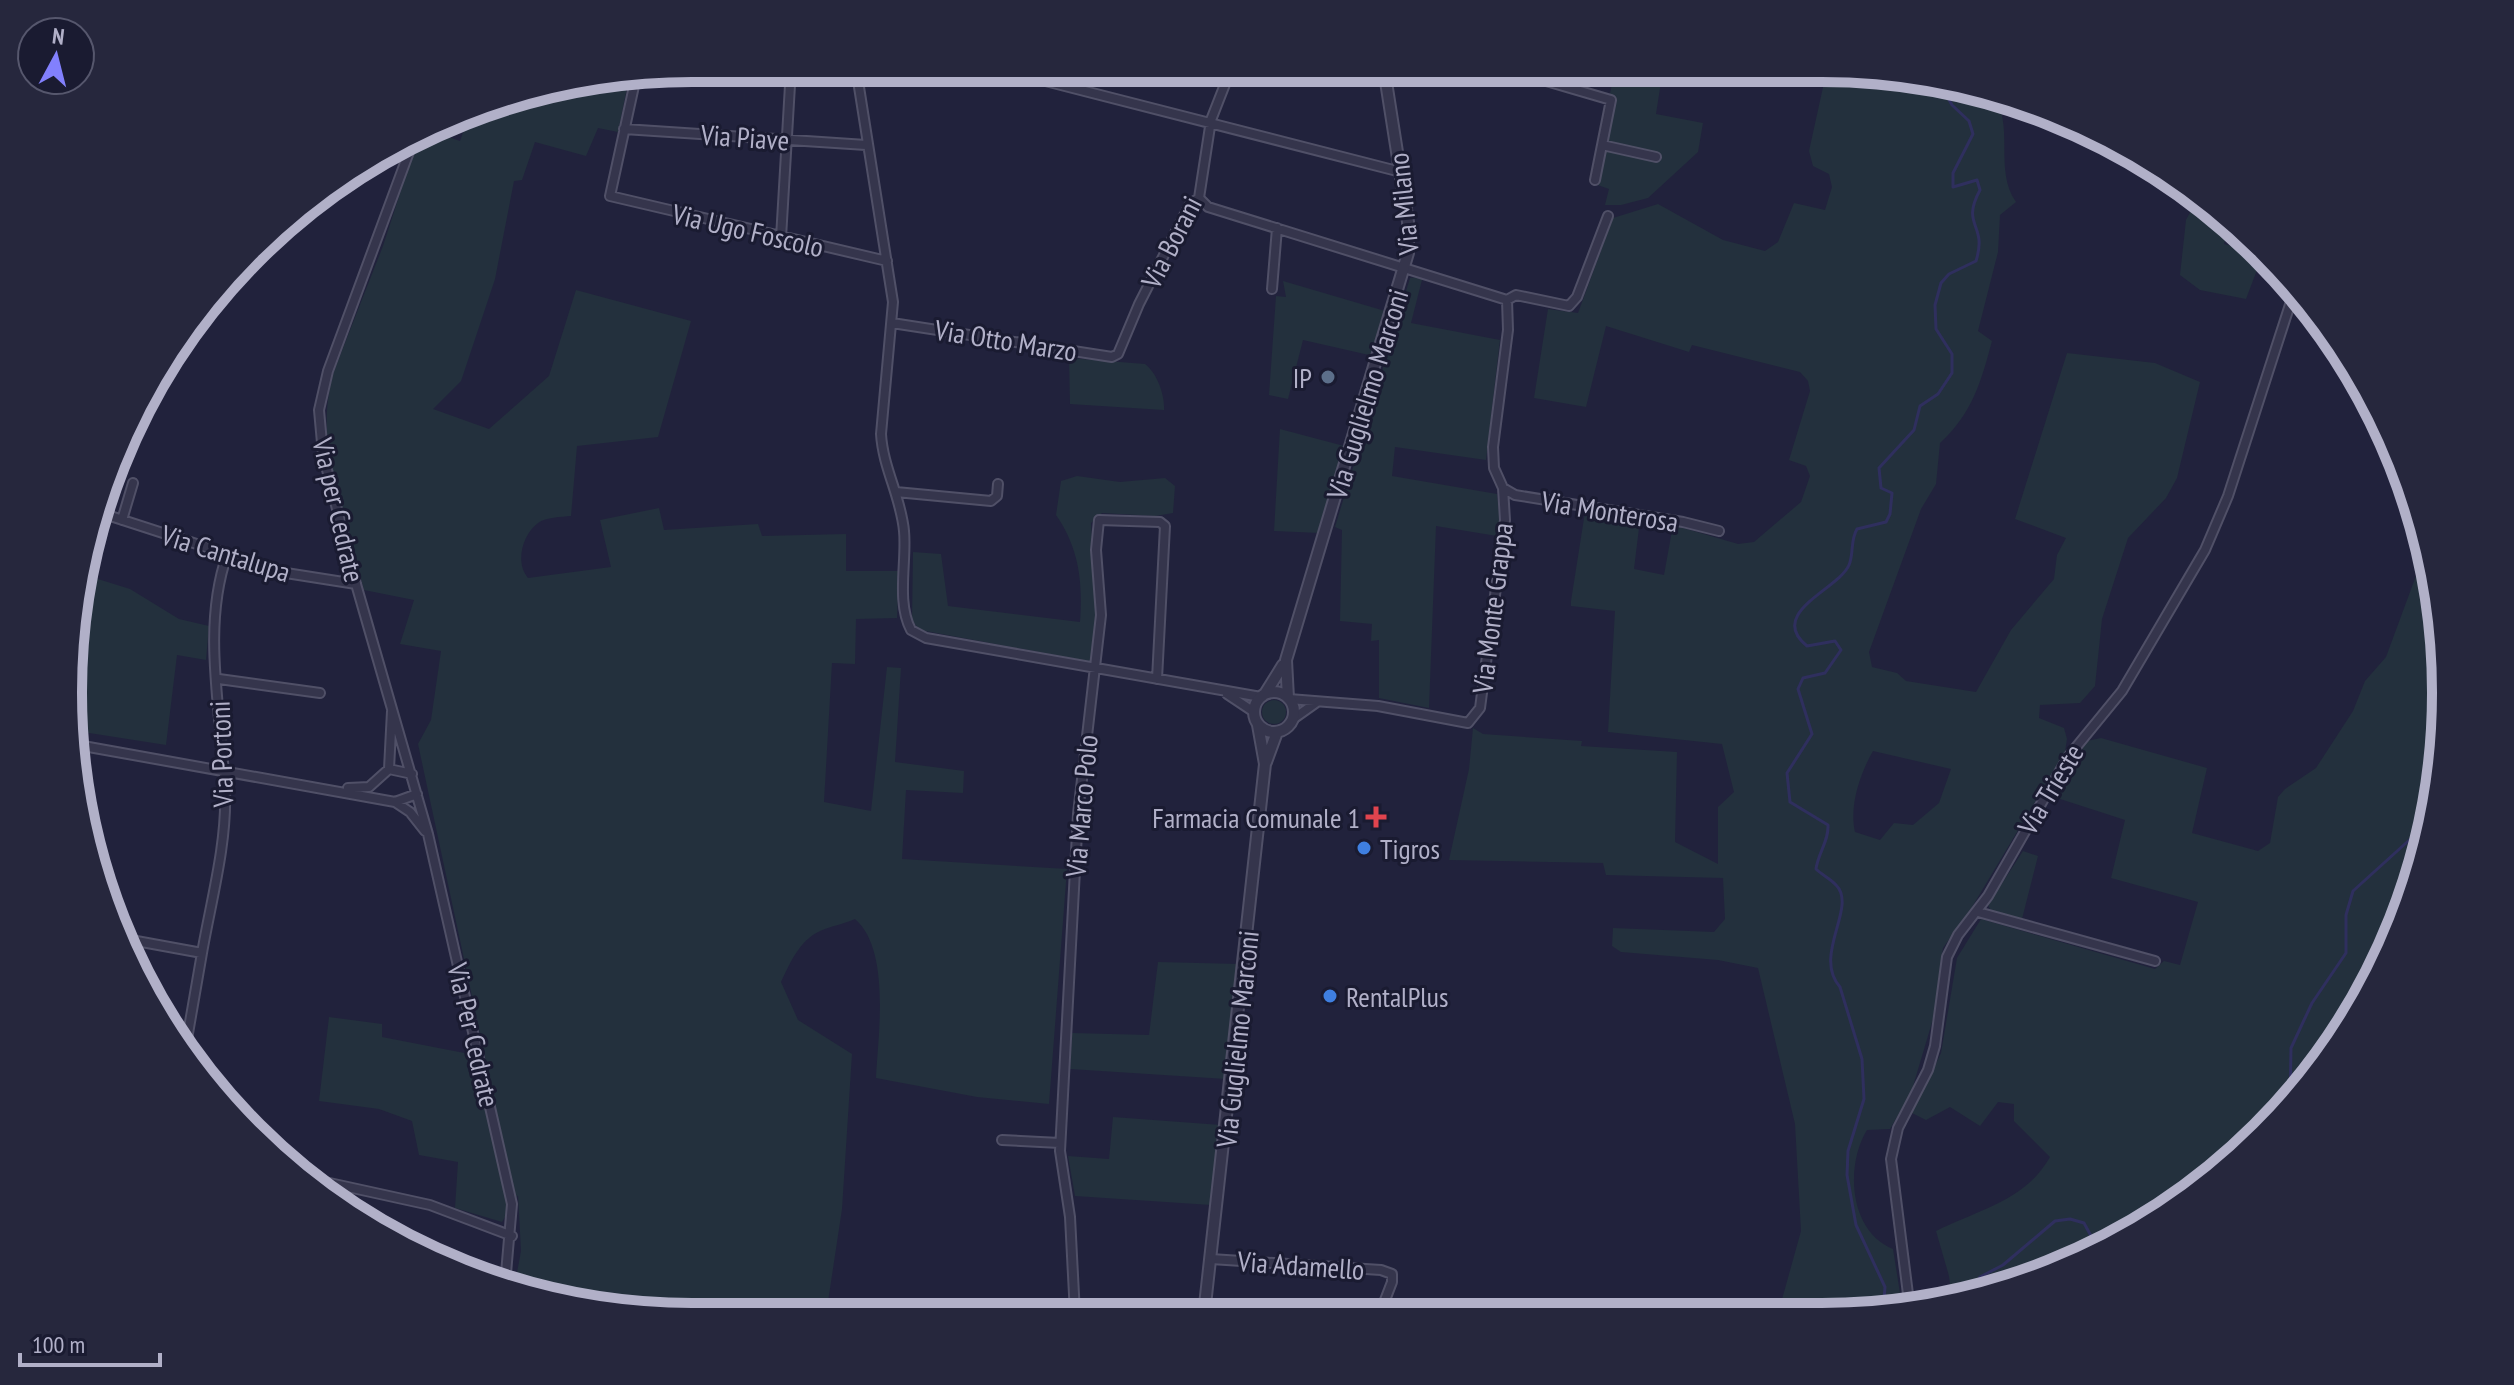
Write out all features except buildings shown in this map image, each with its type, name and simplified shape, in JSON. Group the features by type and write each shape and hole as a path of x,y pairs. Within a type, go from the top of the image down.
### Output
{"street":[{"path":"781,238 790,82"},
{"path":"858,82 887,261 892,323 881,434 882,453 896,492 904,531 905,613 911,630 926,638 1222,691 1263,695 1277,692 1288,698 1318,701"},
{"path":"1058,82 1210,126 1401,172"},
{"name":"Via Borani","path":"1118,354 1139,304 1190,204 1199,198 1210,126 1226,82"},
{"name":"Via Milano","path":"1386,82 1409,230 1406,266 1507,300 1516,295 1569,306 1577,297 1608,216"},
{"path":"1550,82 1611,100 1595,180"},
{"path":"624,129 634,85"},
{"name":"Via Piave","path":"624,129 866,145"},
{"name":"Via Ugo Foscolo","path":"624,129 610,196 887,261"},
{"path":"1602,145 1656,157"},
{"name":"Via per Cedrate","path":"409,152 328,371 319,410 323,454 356,584 428,834"},
{"path":"1199,198 1208,207 1406,266"},
{"path":"1272,289 1277,228"},
{"name":"Via Guglielmo Marconi","path":"1263,695 1286,660 1406,266"},
{"name":"Via Monte Grappa","path":"1318,701 1378,706 1468,723 1480,708 1505,520 1503,488 1494,468 1493,447 1508,330 1507,300"},
{"name":"Via Trieste","path":"1908,1297 1892,1176 1893,1144 1928,1070 1940,1017 1947,957 1958,935 1978,912 2068,757 2122,691 2205,550 2228,496 2291,303"},
{"name":"Via Otto Marzo","path":"892,323 1112,357 1118,354"},
{"path":"122,520 133,483"},
{"path":"896,492 991,501 997,496 998,484"},
{"name":"Via Monterosa","path":"1503,488 1515,495 1683,522 1719,531"},
{"name":"Via Cantalupa","path":"108,515 286,573 356,584"},
{"name":"Via Marco Polo","path":"1074,1303 1070,1217 1060,1143 1078,814 1101,615 1096,524 1107,519 1160,522 1168,533 1157,679"},
{"name":"Via Portoni","path":"188,1036 222,835 225,789 221,769 219,679 214,644 216,613 227,555"},
{"name":"Via Guglielmo Marconi","path":"1286,660 1288,698"},
{"path":"219,679 320,693"},
{"path":"1222,691 1254,712 1258,725 1277,732 1318,701"},
{"path":"1254,712 1263,695"},
{"path":"1288,698 1293,719"},
{"path":"335,789 369,787 389,769 392,702"},
{"name":"Via Guglielmo Marconi","path":"1258,725 1265,764"},
{"name":"Via Guglielmo Marconi","path":"1206,1303 1265,764 1277,732"},
{"path":"84,746 395,802 410,812 428,834"},
{"path":"389,769 412,774"},
{"path":"395,802 417,794"},
{"name":"Via Per Cedrate","path":"428,834 512,1204 512,1236 507,1274"},
{"path":"1978,912 2155,961"},
{"path":"135,941 202,953"},
{"path":"1002,1140 1060,1143"},
{"path":"329,1183 430,1205 512,1236"},
{"name":"Via Adamello","path":"1211,1259 1381,1270 1392,1274 1384,1303"}],"shaded area":[{"path":"1612,82 1661,82 1656,114 1703,123 1698,152 1648,198 1621,205 1605,205 1609,189 1592,183"},
{"path":"1824,82 1901,87 1941,94 2000,109 2006,176 2016,202 2000,215 1998,252 1978,331 1992,341 1984,370 1968,409 1940,443 1936,484 1921,509 1869,652 1872,667 1897,673 1906,681 1976,692 2011,630 2054,579 2057,555 2066,538 2015,519 2067,353 2155,363 2200,382 2177,478 2166,498 2128,538 2102,619 2095,686 2080,703 2040,705 2039,718 2064,728 2067,739 2065,752 1972,907 1943,948 1933,1019 1911,1093 1890,1129 1867,1130 1860,1145 1854,1179 1855,1196 1867,1228 1878,1240 1893,1249 1901,1298 1781,1303 1801,1231 1795,1124 1758,968 1718,960 1621,952 1612,946 1613,928 1714,932 1725,919 1723,878 1606,875 1603,863 1449,860 1469,769 1473,728 1483,734 1582,741 1581,746 1677,752 1675,842 1718,864 1718,807 1734,792 1722,744 1608,732 1615,611 1571,606 1585,512 1640,520 1634,569 1664,575 1673,525 1738,544 1754,542 1801,502 1810,476 1806,466 1789,460 1810,391 1808,381 1800,372 1692,345 1689,352 1606,326 1586,407 1534,398 1548,309 1578,313 1613,218 1658,204 1723,240 1765,251 1778,242 1794,203 1825,210 1832,187 1829,174 1813,166 1809,151","holes":["1873,751 1951,769 1939,803 1913,825 1894,823 1880,840 1855,832 1853,812 1857,790"]},
{"path":"627,86 618,132 598,128 586,156 535,142 522,180 514,181 495,279 461,381 433,409 489,429 549,376 576,290 691,321 658,437 577,446 571,516 541,521 532,528 524,542 521,557 528,578 611,567 600,520 659,508 664,530 758,524 762,536 846,534 846,571 899,571 897,618 856,619 855,664 832,663 824,802 871,811 887,667 901,668 895,762 964,771 963,793 906,790 902,859 1067,869 1049,1104 977,1097 876,1078 880,1017 878,972 874,951 855,919 809,938 789,966 781,982 798,1020 852,1054 842,1209 828,1303 653,1302 573,1291 516,1277 521,1251 518,1195 502,1222 455,1208 458,1162 419,1155 412,1121 379,1109 319,1101 329,1017 382,1024 382,1037 485,1057 418,744 431,720 441,651 400,644 414,600 364,590 340,509 327,426 328,398 334,371 383,246 414,149 443,135 460,141 466,126 496,114 573,94"},
{"path":"2193,208 2226,236 2224,244 2239,248 2258,267 2246,299 2200,290 2180,275 2186,220"},
{"path":"1423,276 1411,323 1500,340 1486,460 1395,447 1392,476 1497,494 1500,519 1497,536 1436,526 1429,708 1379,698 1379,640 1371,641 1372,624 1340,621 1342,530 1335,527 1410,278"},
{"path":"1283,281 1385,311 1374,351 1369,355 1303,340 1288,399 1269,395 1276,296 1286,297"},
{"path":"1069,358 1145,364 1159,385 1164,410 1070,404"},
{"path":"1280,429 1344,446 1320,533 1274,531"},
{"path":"1077,476 1120,482 1165,478 1175,486 1173,513 1155,516 1102,513 1091,523 1097,612 1093,662 920,630 912,621 913,552 941,554 948,606 1080,622 1078,566 1070,540 1056,515 1061,481"},
{"path":"2419,568 2427,613 2432,692 2427,772 2420,812 2400,889 2386,926 2369,963 2329,1032 2306,1064 2253,1124 2193,1177 2161,1200 2092,1240 2055,1257 2018,1271 1951,1289 1936,1231 2015,1194 2040,1172 2050,1157 2014,1121 2014,1104 1998,1102 1980,1126 1950,1107 1926,1120 1912,1113 1941,1053 1957,958 1981,919 2155,969 2164,961 2180,965 2198,902 2111,878 2125,820 2054,797 2087,741 2101,738 2207,768 2192,833 2258,851 2270,843 2278,797 2316,768 2353,711 2365,681 2386,657"},
{"path":"93,578 130,589 179,619 209,626 206,660 177,655 166,745 83,732 83,653"},
{"path":"1274,700 1283,703 1286,712 1283,721 1274,724 1265,721 1262,712 1265,703"},
{"path":"2023,851 2038,856 2022,919 1991,911 1988,905"},
{"path":"1158,962 1239,964 1226,1079 1070,1069 1072,1033 1149,1035"},
{"path":"1113,1117 1221,1125 1211,1205 1075,1196 1068,1156 1109,1159"}],"waterway":[{"path":"1884,1300 1885,1287 1856,1225 1847,1175 1848,1151 1864,1099 1862,1059 1831,961 1842,906 1841,894 1834,883 1816,869 1828,825 1790,802 1787,773 1812,734 1798,689 1803,678 1825,673 1841,650 1835,641 1807,646 1797,634 1795,623 1809,602 1843,574 1849,565 1857,529 1886,522 1892,493 1881,488 1879,468 1914,430 1920,406 1938,394 1952,373 1952,354 1936,329 1935,305 1941,283 1949,274 1976,261 1979,239 1973,211 1980,190 1977,180 1953,187 1953,173 1973,134 1969,121 1946,95"},
{"path":"2290,1083 2291,1048 2312,1003 2346,953 2346,915 2353,891 2415,835"},
{"path":"1977,1283 1980,1277 2003,1265 2055,1221 2070,1219 2084,1223 2093,1239"}],"place":[{"name":"IP","path":"1328,377"},
{"name":"Farmacia Comunale 1","path":"1376,817"},
{"name":"Tigros","path":"1364,848"},
{"name":"RentalPlus","path":"1330,996"}]}
